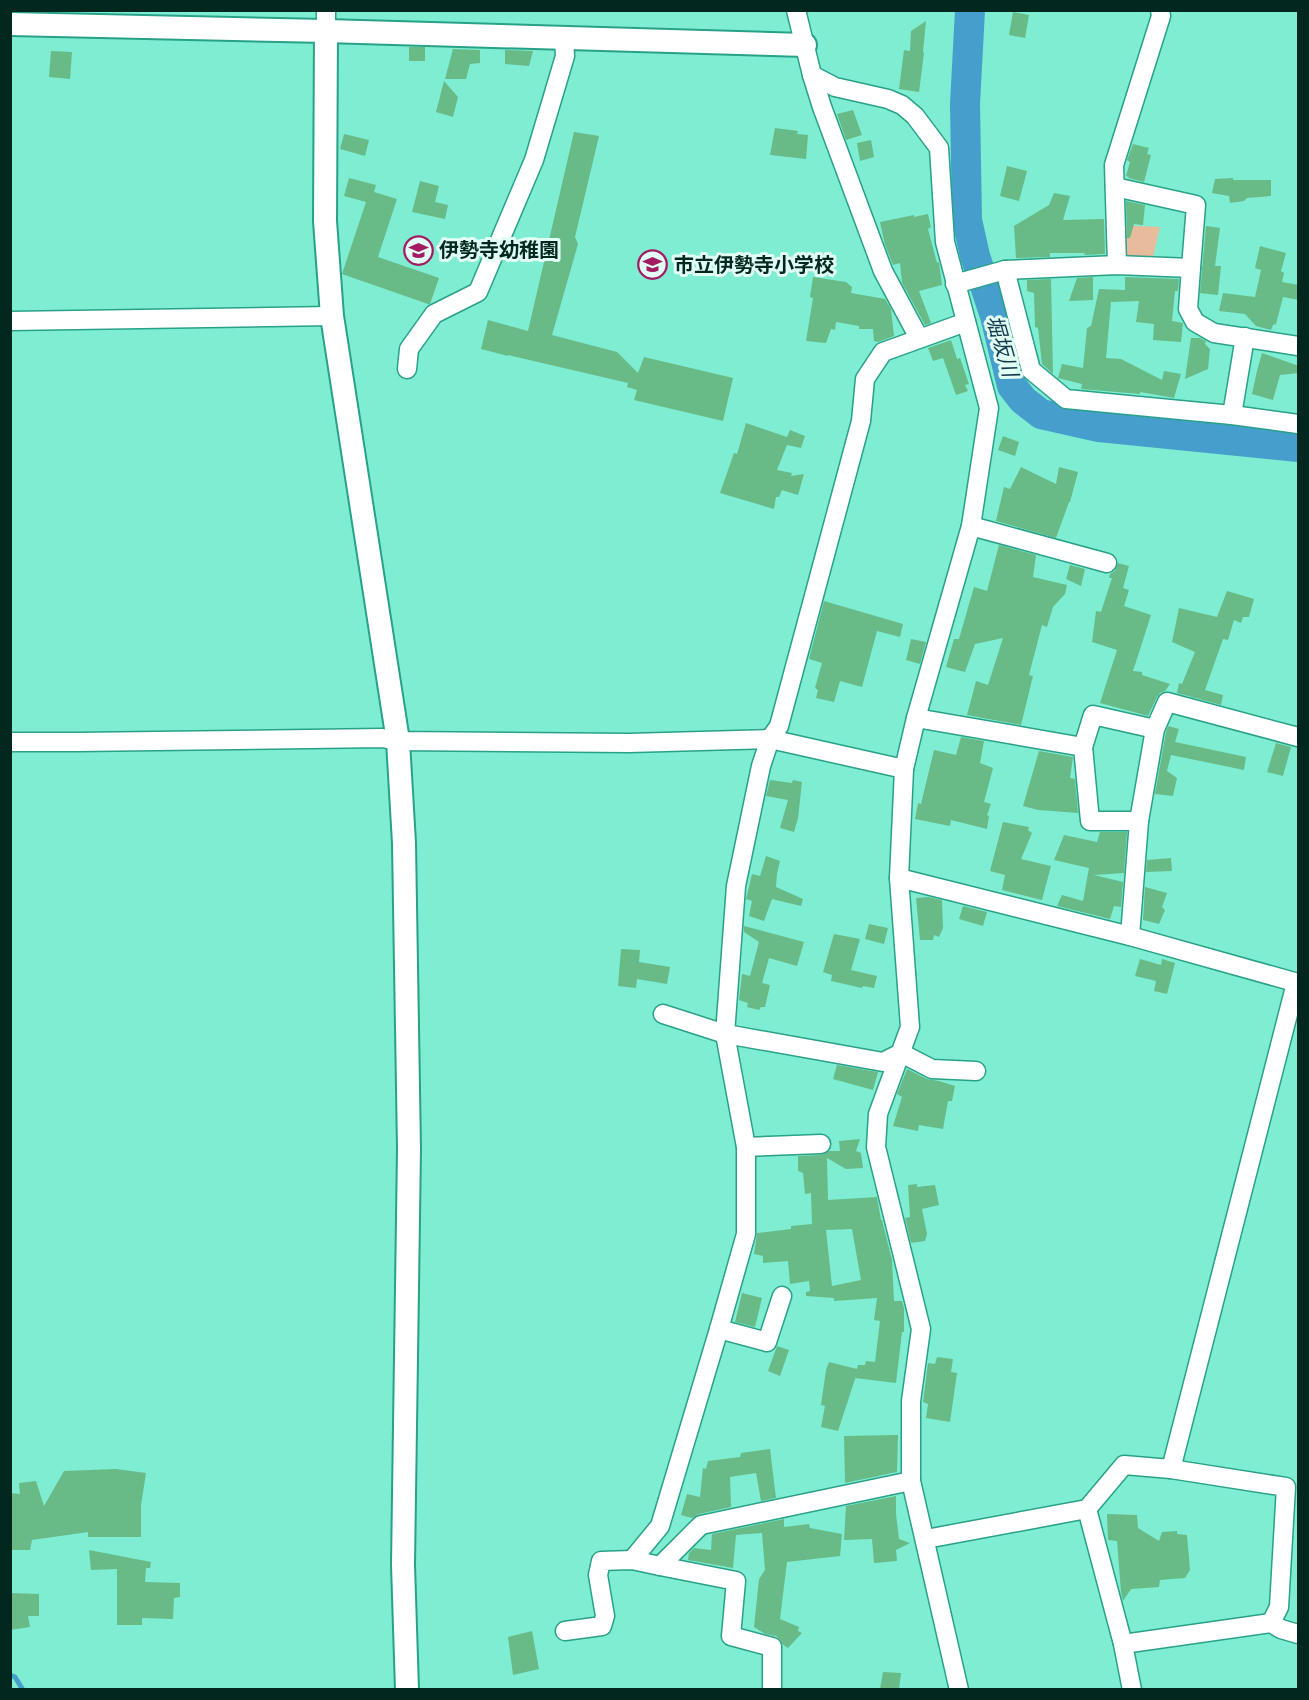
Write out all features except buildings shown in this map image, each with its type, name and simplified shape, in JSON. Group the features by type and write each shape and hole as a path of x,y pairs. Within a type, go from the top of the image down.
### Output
{"street":[{"path":"796,10 822,107 883,271 919,338"},
{"path":"1117,265 1114,165 1161,16 1160,10"},
{"path":"10,24 326,21 564,38 805,45"},
{"path":"326,21 326,221 332,316 398,741 404,843 409,1149 403,1565 407,1689"},
{"path":"407,369 409,349 434,314 478,292 534,160 565,56 564,38"},
{"path":"812,75 835,87 888,99 902,105 921,124 939,148 945,242 960,283 966,322 989,408 971,526 916,718 904,769 899,878 910,1027 878,1114 876,1148 921,1329 911,1401 911,1480 959,1689"},
{"path":"1114,187 1196,205 1188,309 1195,322 1214,333 1299,346"},
{"path":"960,283 1002,271 1117,265 1191,268"},
{"path":"1002,271 1031,370 1066,399 1232,415 1299,424"},
{"path":"10,321 332,316"},
{"path":"632,1560 660,1526 746,1234 746,1147 725,1034 736,886 761,766 770,739 779,726 861,421 865,379 883,352 966,322"},
{"path":"1232,415 1245,337"},
{"path":"971,526 1107,563"},
{"path":"1130,936 1139,821 1155,729 1167,702 1299,737"},
{"path":"1139,821 1090,821 1083,747 1093,715 1155,729"},
{"path":"916,718 1083,747"},
{"path":"10,742 382,738 398,741 629,743 770,739 904,769"},
{"path":"899,878 1130,936 1298,983 1171,1469"},
{"path":"663,1014 725,1034 883,1062 901,1053"},
{"path":"901,1053 932,1069 976,1071"},
{"path":"746,1147 821,1144"},
{"path":"719,1329 767,1342 782,1296"},
{"path":"926,1539 1087,1509 1124,1465 1171,1469 1286,1488 1279,1607 1271,1623"},
{"path":"660,1566 701,1525 911,1480"},
{"path":"1087,1509 1123,1644 1132,1689"},
{"path":"565,1631 602,1626 605,1616 598,1575 601,1561 632,1560 736,1581 731,1636 772,1647 772,1689"},
{"path":"1123,1644 1271,1623 1281,1629 1299,1634"}],"shaded area":[{"path":"1116,225 1160,227 1151,266 1117,265"}],"waterway":[{"name":"堀坂川","path":"970,10 965,104 967,220 975,256 995,316 1012,386 1023,400 1041,414 1099,427 1298,447"},
{"path":"10,1675 15,1677 23,1690"}],"place":[{"name":"伊勢寺幼稚園","path":"418,250"},
{"name":"市立伊勢寺小学校","path":"653,265"}]}
